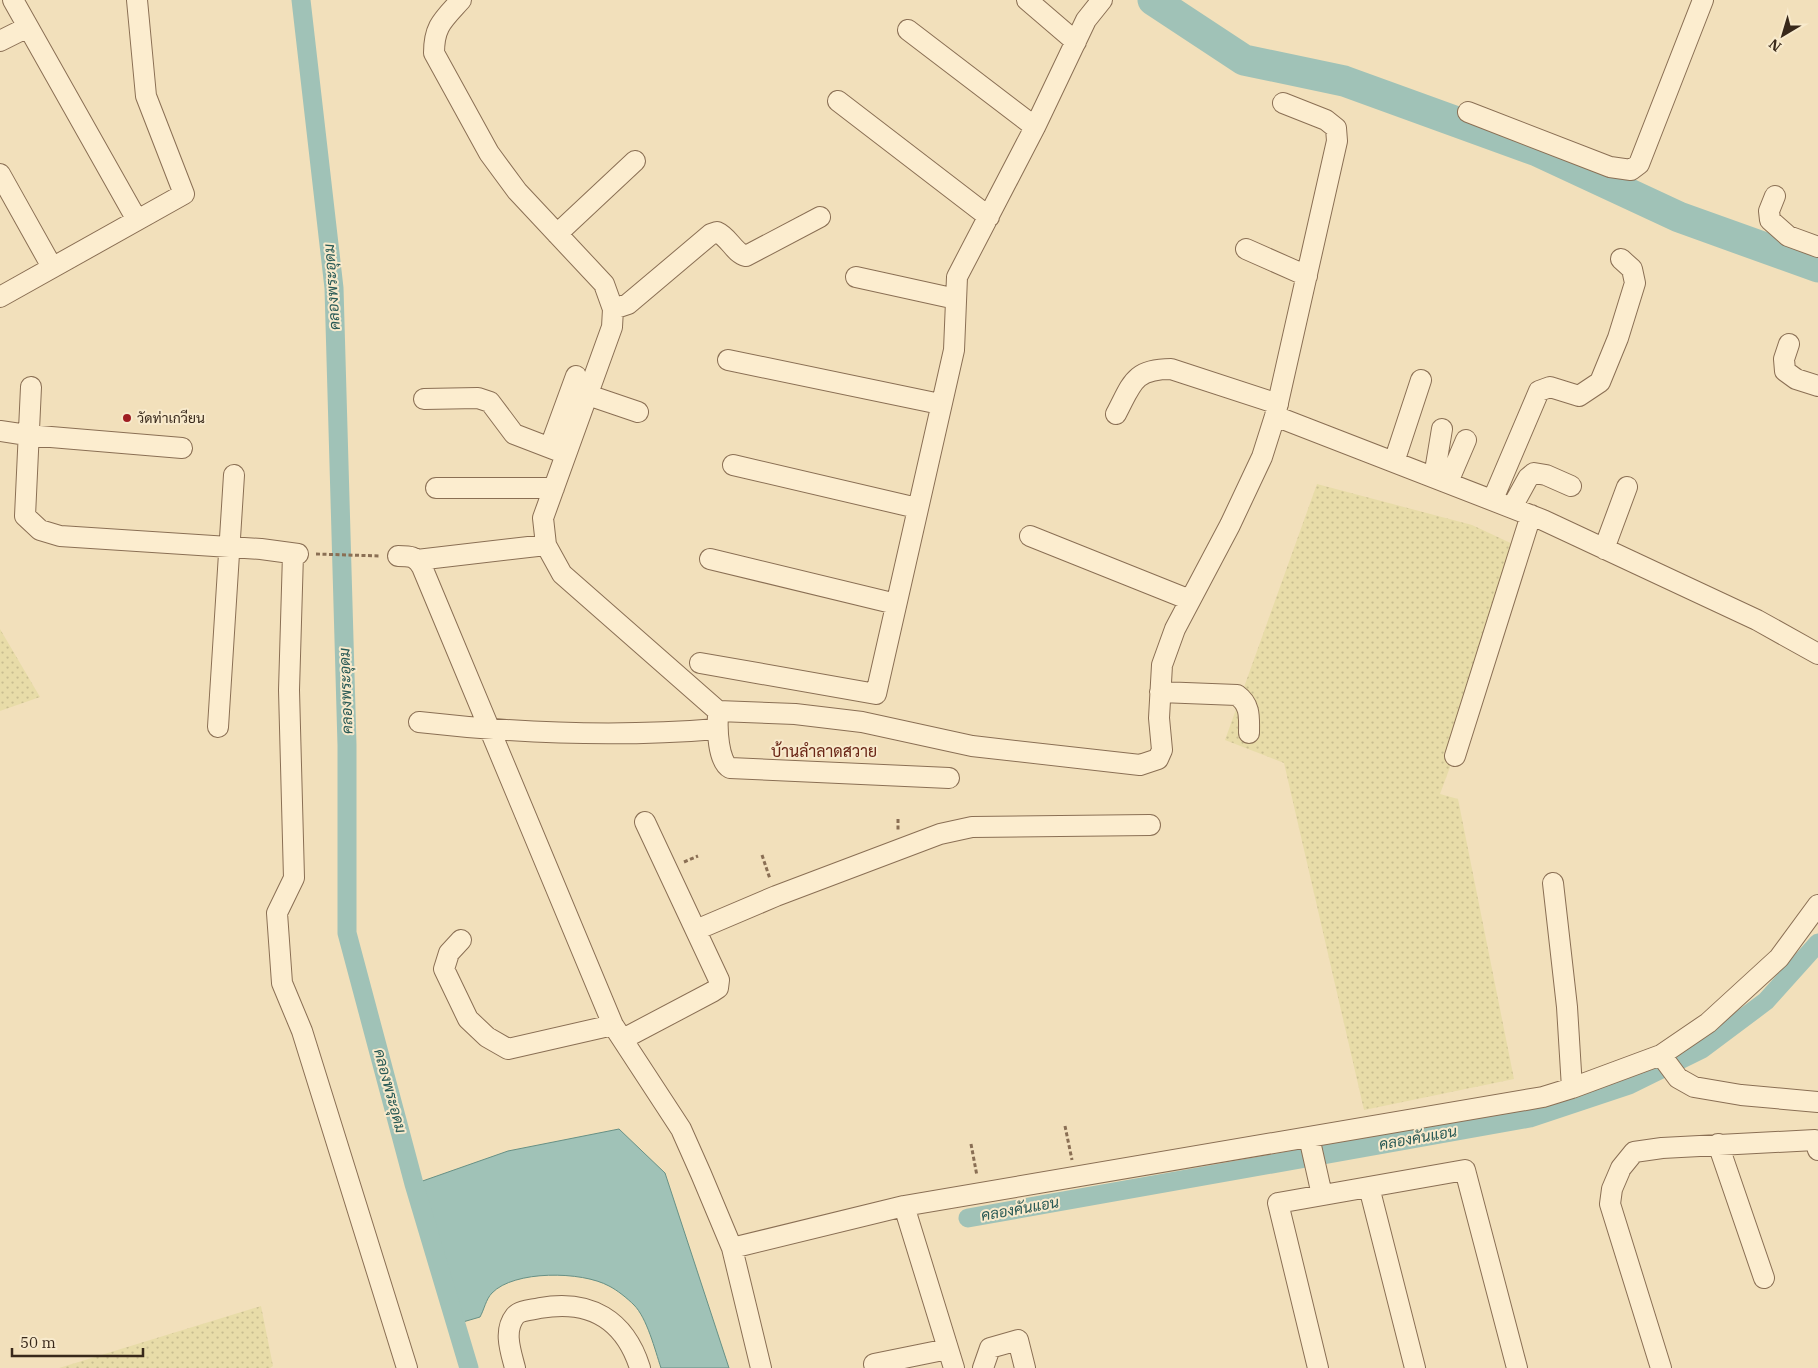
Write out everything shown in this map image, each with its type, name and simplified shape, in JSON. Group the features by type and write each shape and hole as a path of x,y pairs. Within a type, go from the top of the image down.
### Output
{"street":[{"path":"13,0 136,220"},
{"path":"0,298 184,194 146,96 137,0"},
{"path":"460,0 444,19 434,36 434,54 489,152 517,191 604,284 613,309 612,327 588,395 558,451"},
{"path":"1027,0 1076,42"},
{"path":"700,663 876,694 940,404 954,350 957,277 1036,127 1086,20 1102,0"},
{"path":"1468,112 1610,167 1631,170 1639,164 1703,0"},
{"path":"0,41 28,27"},
{"path":"908,30 1036,127"},
{"path":"838,101 989,217"},
{"path":"419,722 492,730 677,733 718,720 795,714 862,722 972,746 1140,765 1158,759 1162,750 1159,718 1162,665 1175,628 1262,457 1276,410 1337,141 1336,128 1326,120 1283,103"},
{"path":"557,234 635,161"},
{"path":"0,174 52,267"},
{"path":"1775,196 1769,211 1770,220 1788,236 1818,247"},
{"path":"613,309 628,304 711,234 717,232 722,234 741,255 746,256 820,217"},
{"path":"1246,249 1307,276"},
{"path":"1493,500 1538,391 1550,387 1579,396 1600,382 1618,338 1635,283 1632,269 1621,260"},
{"path":"856,276 956,299"},
{"path":"1789,344 1784,359 1786,371 1796,379 1818,386"},
{"path":"728,360 940,404"},
{"path":"1116,414 1133,382 1142,373 1156,369 1172,369 1276,410 1394,462 1531,515 1756,620 1818,654"},
{"path":"576,376 558,451 554,488 544,518 546,545 562,574 718,720 723,761 730,768 949,778"},
{"path":"1394,462 1420,380"},
{"path":"31,387 27,436 25,516 40,530 60,536 262,549 295,554 289,690 294,878 277,914 282,983 302,1031 407,1368"},
{"path":"588,395 638,412"},
{"path":"424,399 478,398 490,402 514,434 558,451"},
{"path":"1441,480 1442,429"},
{"path":"0,431 27,436 182,448"},
{"path":"1441,480 1466,440"},
{"path":"733,466 917,508"},
{"path":"1512,507 1528,478 1534,473 1546,474 1571,486"},
{"path":"218,727 234,475"},
{"path":"1604,549 1628,487"},
{"path":"436,488 554,488"},
{"path":"1455,756 1531,515"},
{"path":"1030,536 1190,600"},
{"path":"546,545 408,558 492,730 618,1032 681,1129 732,1248 761,1368"},
{"path":"710,560 896,604"},
{"path":"1160,692 1237,695 1244,700 1249,710 1249,734"},
{"path":"461,940 449,954 444,969 468,1020 486,1037 508,1048 618,1032 718,988 719,980 645,822"},
{"path":"696,930 776,896 940,834 972,827 1150,825"},
{"path":"1553,883 1567,1007 1572,1088"},
{"path":"732,1248 904,1206 1543,1096 1668,1066 1708,1023 1779,958 1818,905"},
{"path":"1668,1066 1694,1087 1741,1095 1818,1102"},
{"path":"1309,1137 1322,1194"},
{"path":"1661,1368 1610,1204 1612,1189 1620,1168 1634,1152 1662,1148 1815,1140 1818,1150"},
{"path":"1718,1144 1764,1278"},
{"path":"1318,1368 1278,1203 1464,1170 1517,1368"},
{"path":"1369,1187 1415,1368"},
{"path":"904,1206 954,1368"},
{"path":"515,1368 509,1345 509,1331 516,1316 522,1312 545,1307 570,1306 592,1309 606,1318 634,1350 640,1368"},
{"path":"982,1368 990,1348 1018,1340 1025,1368"},
{"path":"874,1364 948,1349"}],"path":[{"path":"295,554 408,558"},
{"path":"762,856 776,896"},
{"path":"1066,1126 1075,1178"},
{"path":"971,1144 980,1194"}],"shaded area":[{"path":"1317,484 1472,525 1530,552 1440,794 1458,799 1514,1079 1364,1110 1284,763 1225,740"},
{"path":"0,629 40,697 0,711"},
{"path":"261,1306 273,1366 270,1368 59,1368"}],"water":[{"path":"619,1129 665,1173 729,1368 661,1368 647,1326 634,1305 609,1286 582,1278 549,1275 516,1280 502,1285 488,1298 480,1317 456,1324 414,1184 508,1151"}],"waterway":[{"name":"คลองพระอุดม","path":"301,0 334,288 347,745 347,933 414,1184 469,1368"},
{"path":"1153,0 1244,60 1344,81 1537,151 1679,217 1818,267"},
{"name":"คลองคันแอน","path":"968,1218 1530,1118 1629,1085 1702,1049 1766,1001 1818,943"}],"place":[{"name":"วัดท่าเกวียน","path":"127,418"}],"district":[{"name":"บ้านลำลาดสวาย","path":"824,751"}]}
